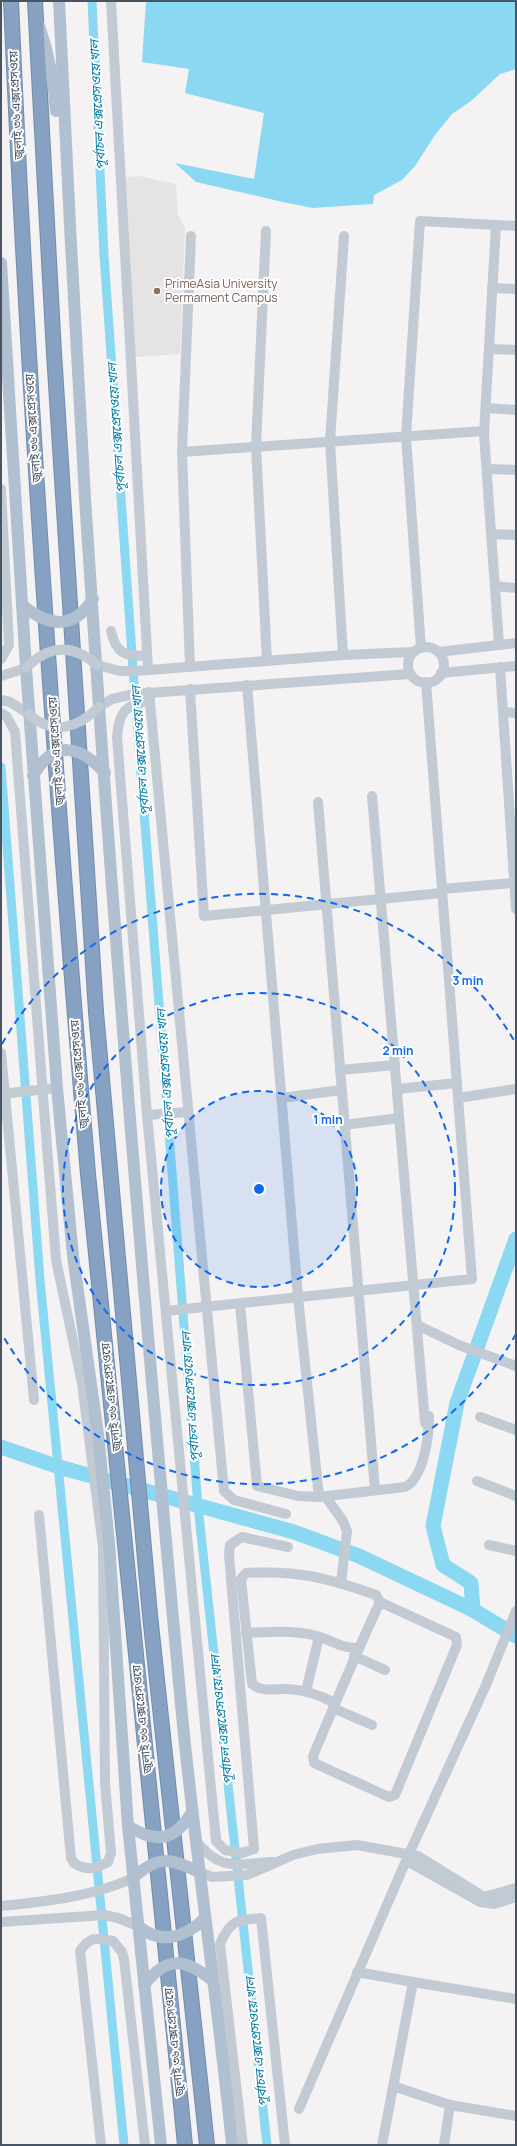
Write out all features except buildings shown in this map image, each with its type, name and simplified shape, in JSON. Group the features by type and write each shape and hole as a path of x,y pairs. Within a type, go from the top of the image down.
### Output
{"highway":[{"name":"জুলাই ৩৬ এক্সপ্রেসওয়ে","path":"11,1 28,355 74,1014 88,1174 115,1432 185,2145"},
{"name":"জুলাই ৩৬ এক্সপ্রেসওয়ে","path":"35,1 54,353 96,1012 132,1428 207,2145"}],"main road":[{"path":"59,1 85,500 93,599 99,707 156,1424 192,1812 232,2145"},
{"path":"36,19 48,51 54,83 60,182 64,201 69,210"},
{"path":"1,263 33,776 57,1088 73,1256 106,1545 128,1826 161,2145"},
{"path":"22,605 40,618 62,623 79,616 93,599"},
{"path":"33,776 48,757 69,750 82,753 92,759 105,773"},
{"path":"128,1826 144,1835 169,1837 182,1828 192,1812"},
{"path":"133,1878 145,1867 153,1863 165,1861 182,1864 199,1872"},
{"path":"138,1926 145,1932 156,1936 170,1937 189,1932 204,1919"},
{"path":"144,1985 155,1971 171,1964 178,1963 194,1966 212,1980"}],"street":[{"path":"111,1 148,669"},
{"path":"410,674 409,660 417,650 406,436 420,221 516,226"},
{"path":"496,225 484,430 499,644"},
{"path":"266,231 256,446 268,660"},
{"path":"190,666 182,452 191,236"},
{"path":"343,655 330,441 344,236"},
{"path":"492,288 516,289"},
{"path":"489,349 516,350"},
{"path":"486,408 516,410"},
{"path":"182,452 484,430"},
{"path":"487,469 516,470"},
{"path":"1,490 9,645 1,659"},
{"path":"492,534 516,535"},
{"path":"495,586 516,588"},
{"path":"112,631 114,645 122,652 135,656 147,656"},
{"path":"438,652 516,643"},
{"path":"1,676 26,668 39,656 66,649 81,654 97,665 120,671 430,648 438,652 443,660 441,673 435,680 426,682 417,680 410,674 190,689 150,697 112,699 99,707 81,722 65,727 42,724 10,702 1,700"},
{"path":"441,673 516,666"},
{"path":"500,667 503,712 512,777 514,883 516,909"},
{"path":"166,1311 472,1279 426,682"},
{"path":"248,685 298,1297 322,1496 342,1520 347,1531 341,1583"},
{"path":"190,689 204,916 381,899 514,883"},
{"path":"150,697 124,710 118,720 117,737 147,1115 216,1841"},
{"path":"150,697 224,1491 234,1500 286,1514"},
{"path":"503,712 516,713"},
{"path":"1,713 12,724 15,740 56,1260 94,1435"},
{"path":"240,1304 258,1486 298,1496 322,1496 405,1487 411,1484 416,1476 427,1442 429,1418 399,1118 372,796"},
{"path":"318,802 375,1490"},
{"path":"1,1053 34,1400"},
{"path":"340,1070 395,1065"},
{"path":"397,1089 457,1084"},
{"path":"5,1095 57,1088"},
{"path":"458,1098 516,1089"},
{"path":"281,1098 342,1090"},
{"path":"147,1115 188,1112"},
{"path":"344,1125 399,1118"},
{"path":"416,1286 417,1325 425,1422"},
{"path":"417,1325 459,1345 516,1366"},
{"path":"480,1417 516,1430"},
{"path":"476,1481 516,1496"},
{"path":"39,1515 71,1858 80,1868 87,1869 98,1867 108,1862 111,1853 105,1783 106,1545"},
{"path":"183,1529 216,1841 225,1850 233,1853 249,1852 254,1849 229,1555 230,1544 242,1536 288,1547"},
{"path":"489,1544 516,1551"},
{"path":"372,1725 334,1705 306,1691 287,1689 263,1690 252,1684 241,1579 246,1573 273,1572 304,1574 341,1583 376,1595 380,1602 456,1637 458,1645 395,1795 389,1797 314,1763 313,1756 334,1705 356,1652 380,1602"},
{"path":"299,2109 408,1856 486,1685 516,1611"},
{"path":"246,1633 298,1633 319,1637 352,1649 385,1670"},
{"path":"306,1691 319,1637"},
{"path":"195,1840 204,1852 214,1859 233,1866 276,1862"},
{"path":"199,1872 212,1877 236,1877 254,1873 276,1862 317,1848 344,1844 369,1846 408,1856 418,1856 484,1897 516,1888"},
{"path":"408,1856 412,1864 480,1902 494,1904 516,1897"},
{"path":"1,1906 28,1903 118,1885 133,1878"},
{"path":"1,1922 104,1915 118,1918 138,1926"},
{"path":"243,2145 220,1944 225,1931 232,1924 239,1920 261,1918 285,2145"},
{"path":"101,2145 80,1951 86,1941 97,1938 113,1941 122,1952 145,2145"},
{"path":"357,1972 516,1999"},
{"path":"382,2145 413,1982"},
{"path":"393,2086 450,2105 516,2116"},
{"path":"444,2145 450,2105"}],"shaded area":[{"name":"PrimeAsia University Permament Campus","path":"139,176 176,184 178,215 185,228 180,354 135,357 126,177"}],"water":[{"path":"146,1 516,1 516,69 500,74 471,101 452,114 435,135 415,166 402,180 374,195 373,204 313,208 196,182 175,163 254,179 264,113 185,93 189,69 142,62"}],"waterway":[{"name":"পূর্বাচল এক্সপ্রেসওয়ে খাল","path":"92,1 104,255 134,683 198,1506 267,2145"},
{"name":"পূর্বাচল এক্সপ্রেসওয়ে খাল","path":"1,767 40,1280 124,2145"},
{"path":"473,1610 471,1583 443,1565 433,1526 457,1403 516,1239"},
{"path":"1,1447 59,1467 294,1532 359,1556 473,1610 516,1636"}],"place":[{"name":"PrimeAsia University Permament Campus","path":"157,291"}]}
